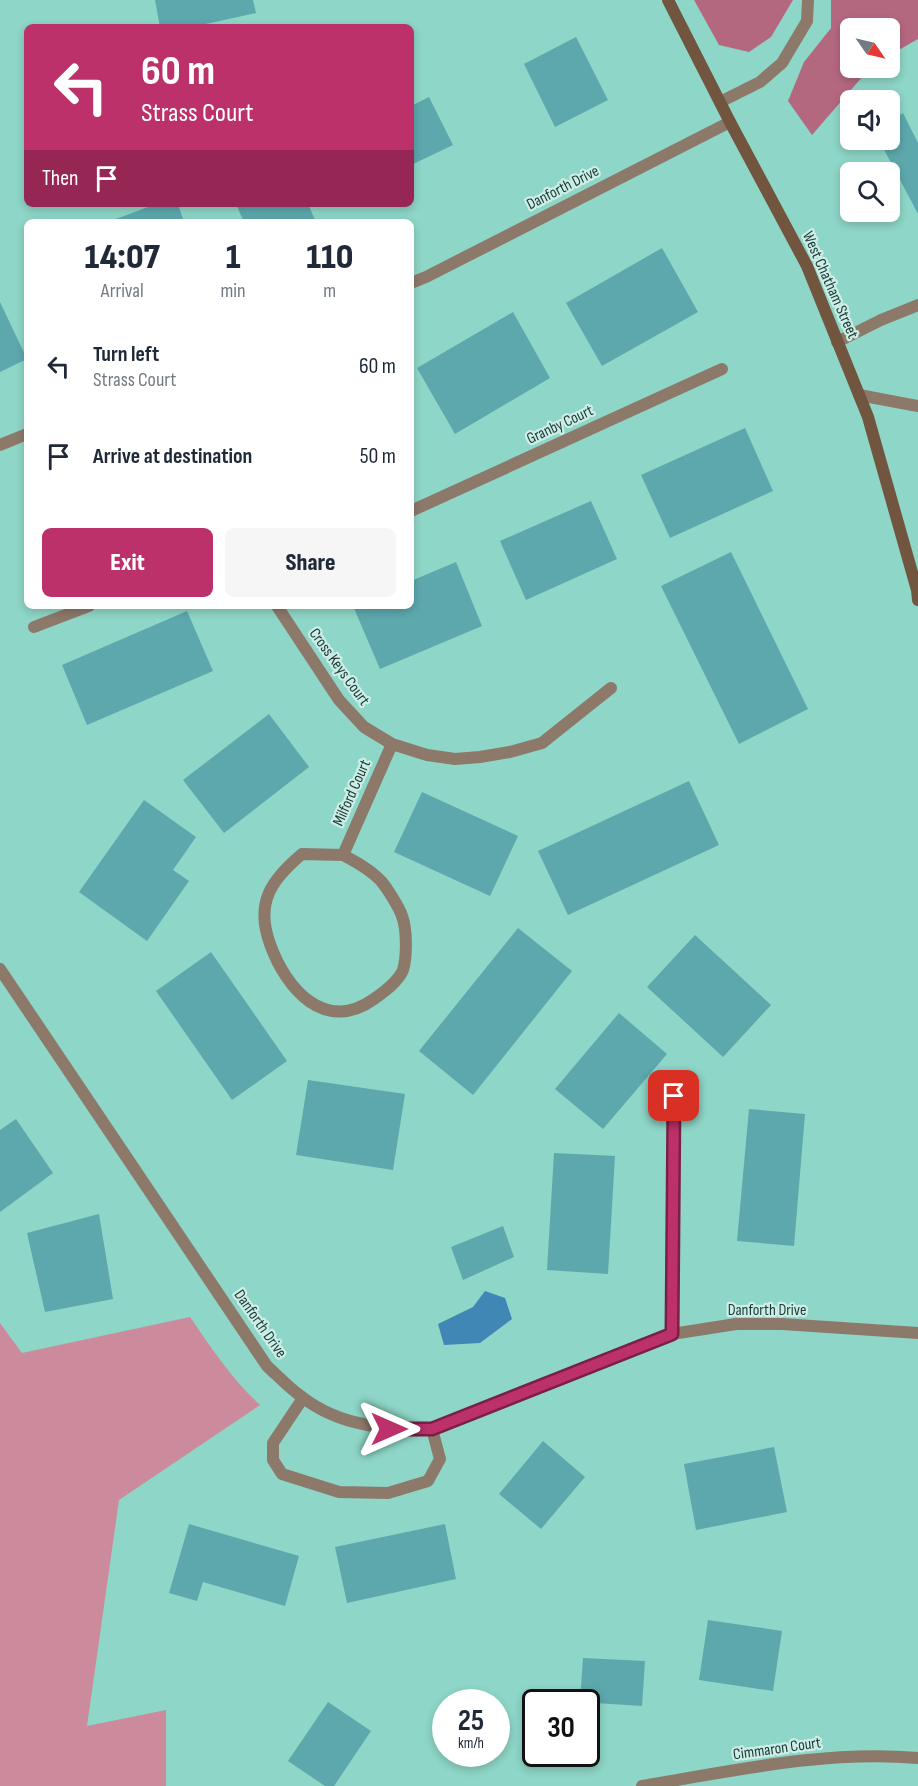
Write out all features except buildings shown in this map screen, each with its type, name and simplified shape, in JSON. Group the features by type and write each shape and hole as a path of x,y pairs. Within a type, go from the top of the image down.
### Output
{"street":[{"name":"West Chatham Street","path":"669,0 730,122 807,266 871,429 918,600"},
{"path":"720,102 760,82 782,63 807,21 808,0"},
{"name":"Danforth Drive","path":"414,282 730,122"},
{"path":"837,342 918,304"},
{"name":"Granby Court","path":"414,511 722,369"},
{"path":"859,395 918,406"},
{"path":"0,445 24,435"},
{"path":"34,627 81,609"},
{"name":"Cross Keys Court","path":"279,609 339,700 364,727 392,744 428,755 455,759 480,757 542,743 611,688"},
{"name":"Milford Court","path":"343,855 392,744"},
{"path":"302,854 343,855 360,864 381,881 403,917 406,944 402,971 388,989 362,1008 332,1012 305,1000 290,984 277,964 268,942 263,912 271,887 284,869 302,854"},
{"name":"Danforth Drive","path":"0,969 267,1366 303,1398 348,1422 389,1429 432,1429 672,1334 736,1324 782,1324 918,1333"},
{"path":"672,1334 674,1096"},
{"path":"303,1398 273,1443 273,1460 282,1474 339,1492 388,1493 428,1481 440,1459 432,1429"},
{"name":"Cimmaron Court","path":"642,1786 797,1760 884,1755 918,1758"}],"shaded area":[{"path":"694,0 793,0 771,37 749,52 719,45"},
{"path":"831,0 918,0 918,39 900,49 900,18 840,18 840,78 861,78 851,90 840,90 840,103 812,135 788,101 804,62 831,28"},
{"path":"190,1317 231,1374 260,1405 119,1500 87,1726 166,1710 166,1786 0,1786 0,1323 22,1353"}],"water":[{"path":"485,1291 505,1298 512,1319 480,1343 444,1345 438,1324 473,1307"}],"route":[{"path":"389,1429 432,1429 672,1334 674,1096"}]}
